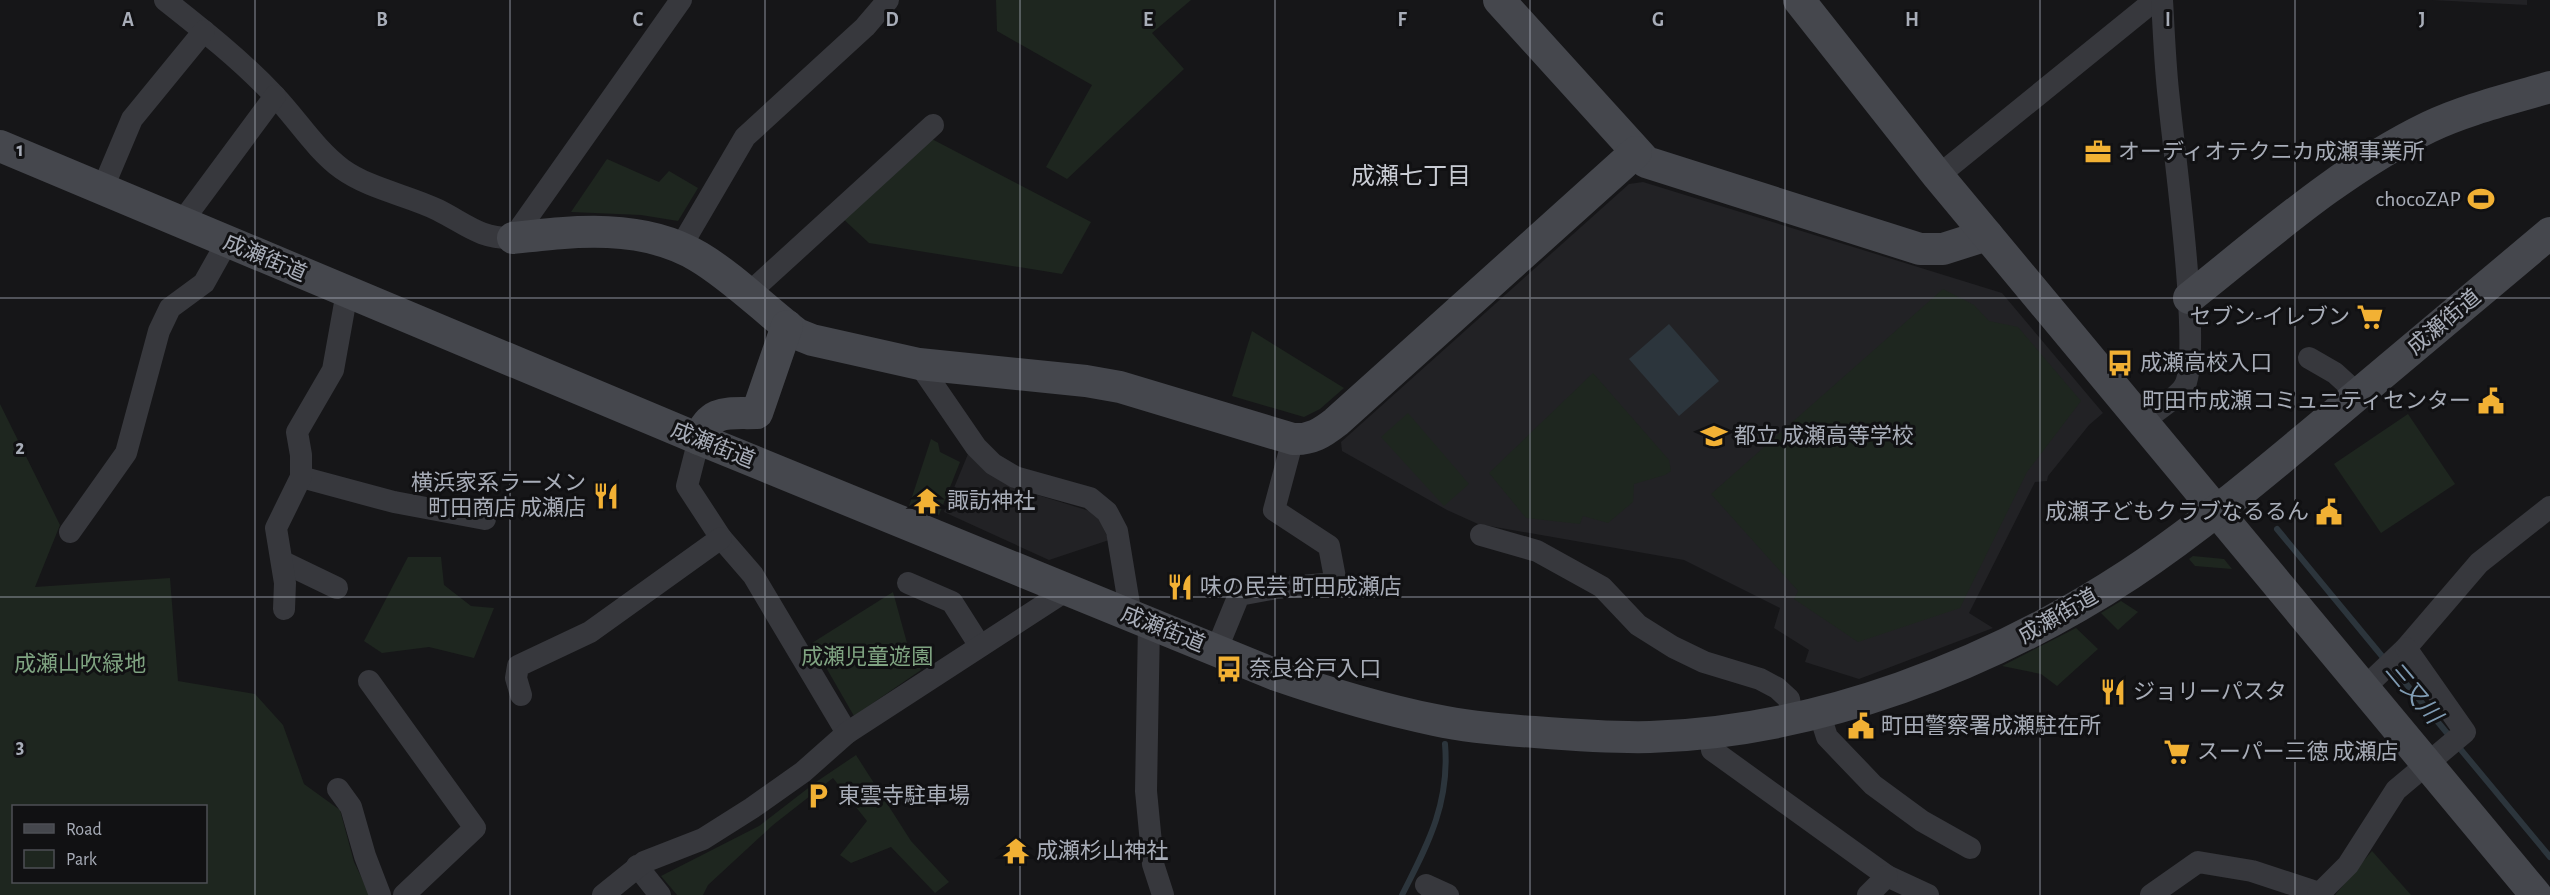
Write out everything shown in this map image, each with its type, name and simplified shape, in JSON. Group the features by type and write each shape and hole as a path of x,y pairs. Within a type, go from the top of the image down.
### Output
{"street":[{"path":"165,0 242,62 319,147 343,169 367,182 439,211 478,233 495,238 595,231 637,235 680,248 699,257 787,327 812,340 919,364 1086,381 1120,387 1293,439 1306,439 1322,433 1336,422 1636,152"},
{"path":"513,238 681,0"},
{"path":"680,248 745,137 865,27 888,0"},
{"path":"1499,0 1646,162 1920,249 1943,249 1987,235"},
{"path":"1799,0 1938,176 2217,512 2373,680 2445,748 2536,895"},
{"path":"1938,176 2155,0"},
{"path":"2142,422 2184,387 2188,376 2189,298 2168,98 2162,0"},
{"path":"102,190 132,118 204,31"},
{"path":"2189,298 2340,179 2384,152 2431,126 2550,87"},
{"path":"181,223 275,96"},
{"path":"747,294 933,125"},
{"name":"成瀬街道","path":"0,146 699,439 1216,651 1335,695 1446,722 1581,736 1652,737 1709,731 1806,715 1940,673 2022,637 2128,575 2217,512 2550,234"},
{"path":"70,532 126,453 142,401 159,331 170,308 204,283 227,242"},
{"path":"284,609 283,562 276,528 301,477 301,455 297,432 333,370 347,292"},
{"path":"787,327 758,413 717,414 705,425 687,486 721,538 753,575 847,733"},
{"path":"2309,357 2335,373 2358,394"},
{"path":"919,364 976,447 993,464 1015,477 1090,498 1107,512 1117,531 1140,620 1146,791 1153,864 1163,895"},
{"path":"1216,651 1239,595 1277,588 1336,583 1329,546 1274,510 1293,439"},
{"path":"301,477 394,502 485,519"},
{"path":"2373,680 2403,651 2478,563 2550,507"},
{"path":"1481,535 1537,551 1602,587 1638,625 1673,648 1704,662 1760,680 1777,688 1873,784 1922,821 1970,848"},
{"path":"521,695 516,678 518,666 590,632 721,538"},
{"path":"283,562 337,588"},
{"path":"908,583 952,602 980,646"},
{"path":"603,895 637,866 660,854 703,839 752,808 803,772 847,733 1067,590"},
{"path":"2151,895 2198,862 2223,864 2252,871 2318,894 2348,865 2396,790 2465,732 2403,651"},
{"path":"369,681 475,828 404,895"},
{"path":"1709,731 1712,750 1887,876 1928,895"},
{"path":"338,789 351,807 365,856 380,895"},
{"path":"637,866 660,895"},
{"path":"1868,895 1887,876"},
{"path":"1426,885 1448,895"}],"shaded area":[{"path":"2432,0 2527,0 2527,5"},
{"name":"都立 成瀬高等学校","path":"1643,182 2002,293 2103,413 2089,425 2048,476 2047,481 2035,482 1969,613 1993,628 1859,679 1805,662 1809,650 1774,628 1780,608 1684,560 1478,524 1447,510 1342,451 1341,442 1629,184"},
{"path":"1669,324 1719,381 1679,416 1629,359"},
{"path":"968,454 1028,492 1096,513 1109,540 1049,560 944,512"}],"green space":[{"path":"996,0 1191,0 1152,33 1184,69 1067,179 1046,167 1092,85 997,31"},
{"path":"928,137 1091,222 1062,274 869,243 840,216"},
{"path":"607,159 659,182 669,171 698,188 678,221 641,215 571,212"},
{"path":"1943,289 1974,305 1989,321 2018,327 2081,401 2027,472 1960,608 1858,642 1794,599 1798,591 1711,494"},
{"path":"1252,331 1344,388 1320,409 1304,417 1232,396"},
{"path":"1593,373 1669,460 1671,471 1634,484 1633,502 1608,523 1583,516 1580,524 1526,518 1489,473"},
{"name":"成瀬山吹緑地","path":"0,404 60,525 35,587 170,578 178,681 255,694 283,725 304,784 340,810 354,862 370,895 0,895"},
{"path":"1408,413 1469,484 1444,506 1381,437"},
{"path":"2408,414 2455,484 2381,533 2334,464"},
{"path":"931,439 938,443 940,452 960,462 939,515 909,506"},
{"path":"2193,556 2224,559 2232,569 2195,566 2189,559"},
{"path":"408,557 441,557 444,585 471,606 494,608 474,658 429,647 382,653 364,641"},
{"name":"成瀬児童遊園","path":"893,592 907,643 921,670 854,716 812,643"},
{"path":"2121,601 2138,612 2118,630 2101,613"},
{"path":"2076,628 2098,649 2057,686 2041,674 2002,666"},
{"path":"856,755 911,841 949,882 935,893 891,847 851,863 840,855 867,821 833,778 773,825 708,885 703,895 677,895 661,876 759,826 816,782"},
{"path":"2372,851 2411,895 2335,895"}],"waterway":[{"name":"三又川","path":"2277,529 2386,661"},
{"name":"三又川","path":"2393,668 2550,857"},
{"path":"1402,895 1435,822 1444,785 1445,744"}],"place":[{"name":"オーディオテクニカ成瀬事業所","path":"2098,152"},
{"name":"chocoZAP","path":"2481,199"},
{"name":"セブン-イレブン","path":"2370,317"},
{"name":"成瀬高校入口","path":"2120,363"},
{"name":"町田市成瀬コミュニティセンター","path":"2491,401"},
{"name":"都立 成瀬高等学校","path":"1714,436"},
{"name":"横浜家系ラーメン 町田商店 成瀬店","path":"606,496"},
{"name":"諏訪神社","path":"927,501"},
{"name":"成瀬子どもクラブなるるん","path":"2329,512"},
{"name":"味の民芸 町田成瀬店","path":"1180,587"},
{"name":"奈良谷戸入口","path":"1229,669"},
{"name":"ジョリーパスタ","path":"2113,692"},
{"name":"町田警察署成瀬駐在所","path":"1861,726"},
{"name":"スーパー三徳 成瀬店","path":"2177,752"},
{"name":"東雲寺駐車場","path":"818,796"},
{"name":"成瀬杉山神社","path":"1016,851"}],"district":[{"name":"成瀬七丁目","path":"1411,177"}]}
